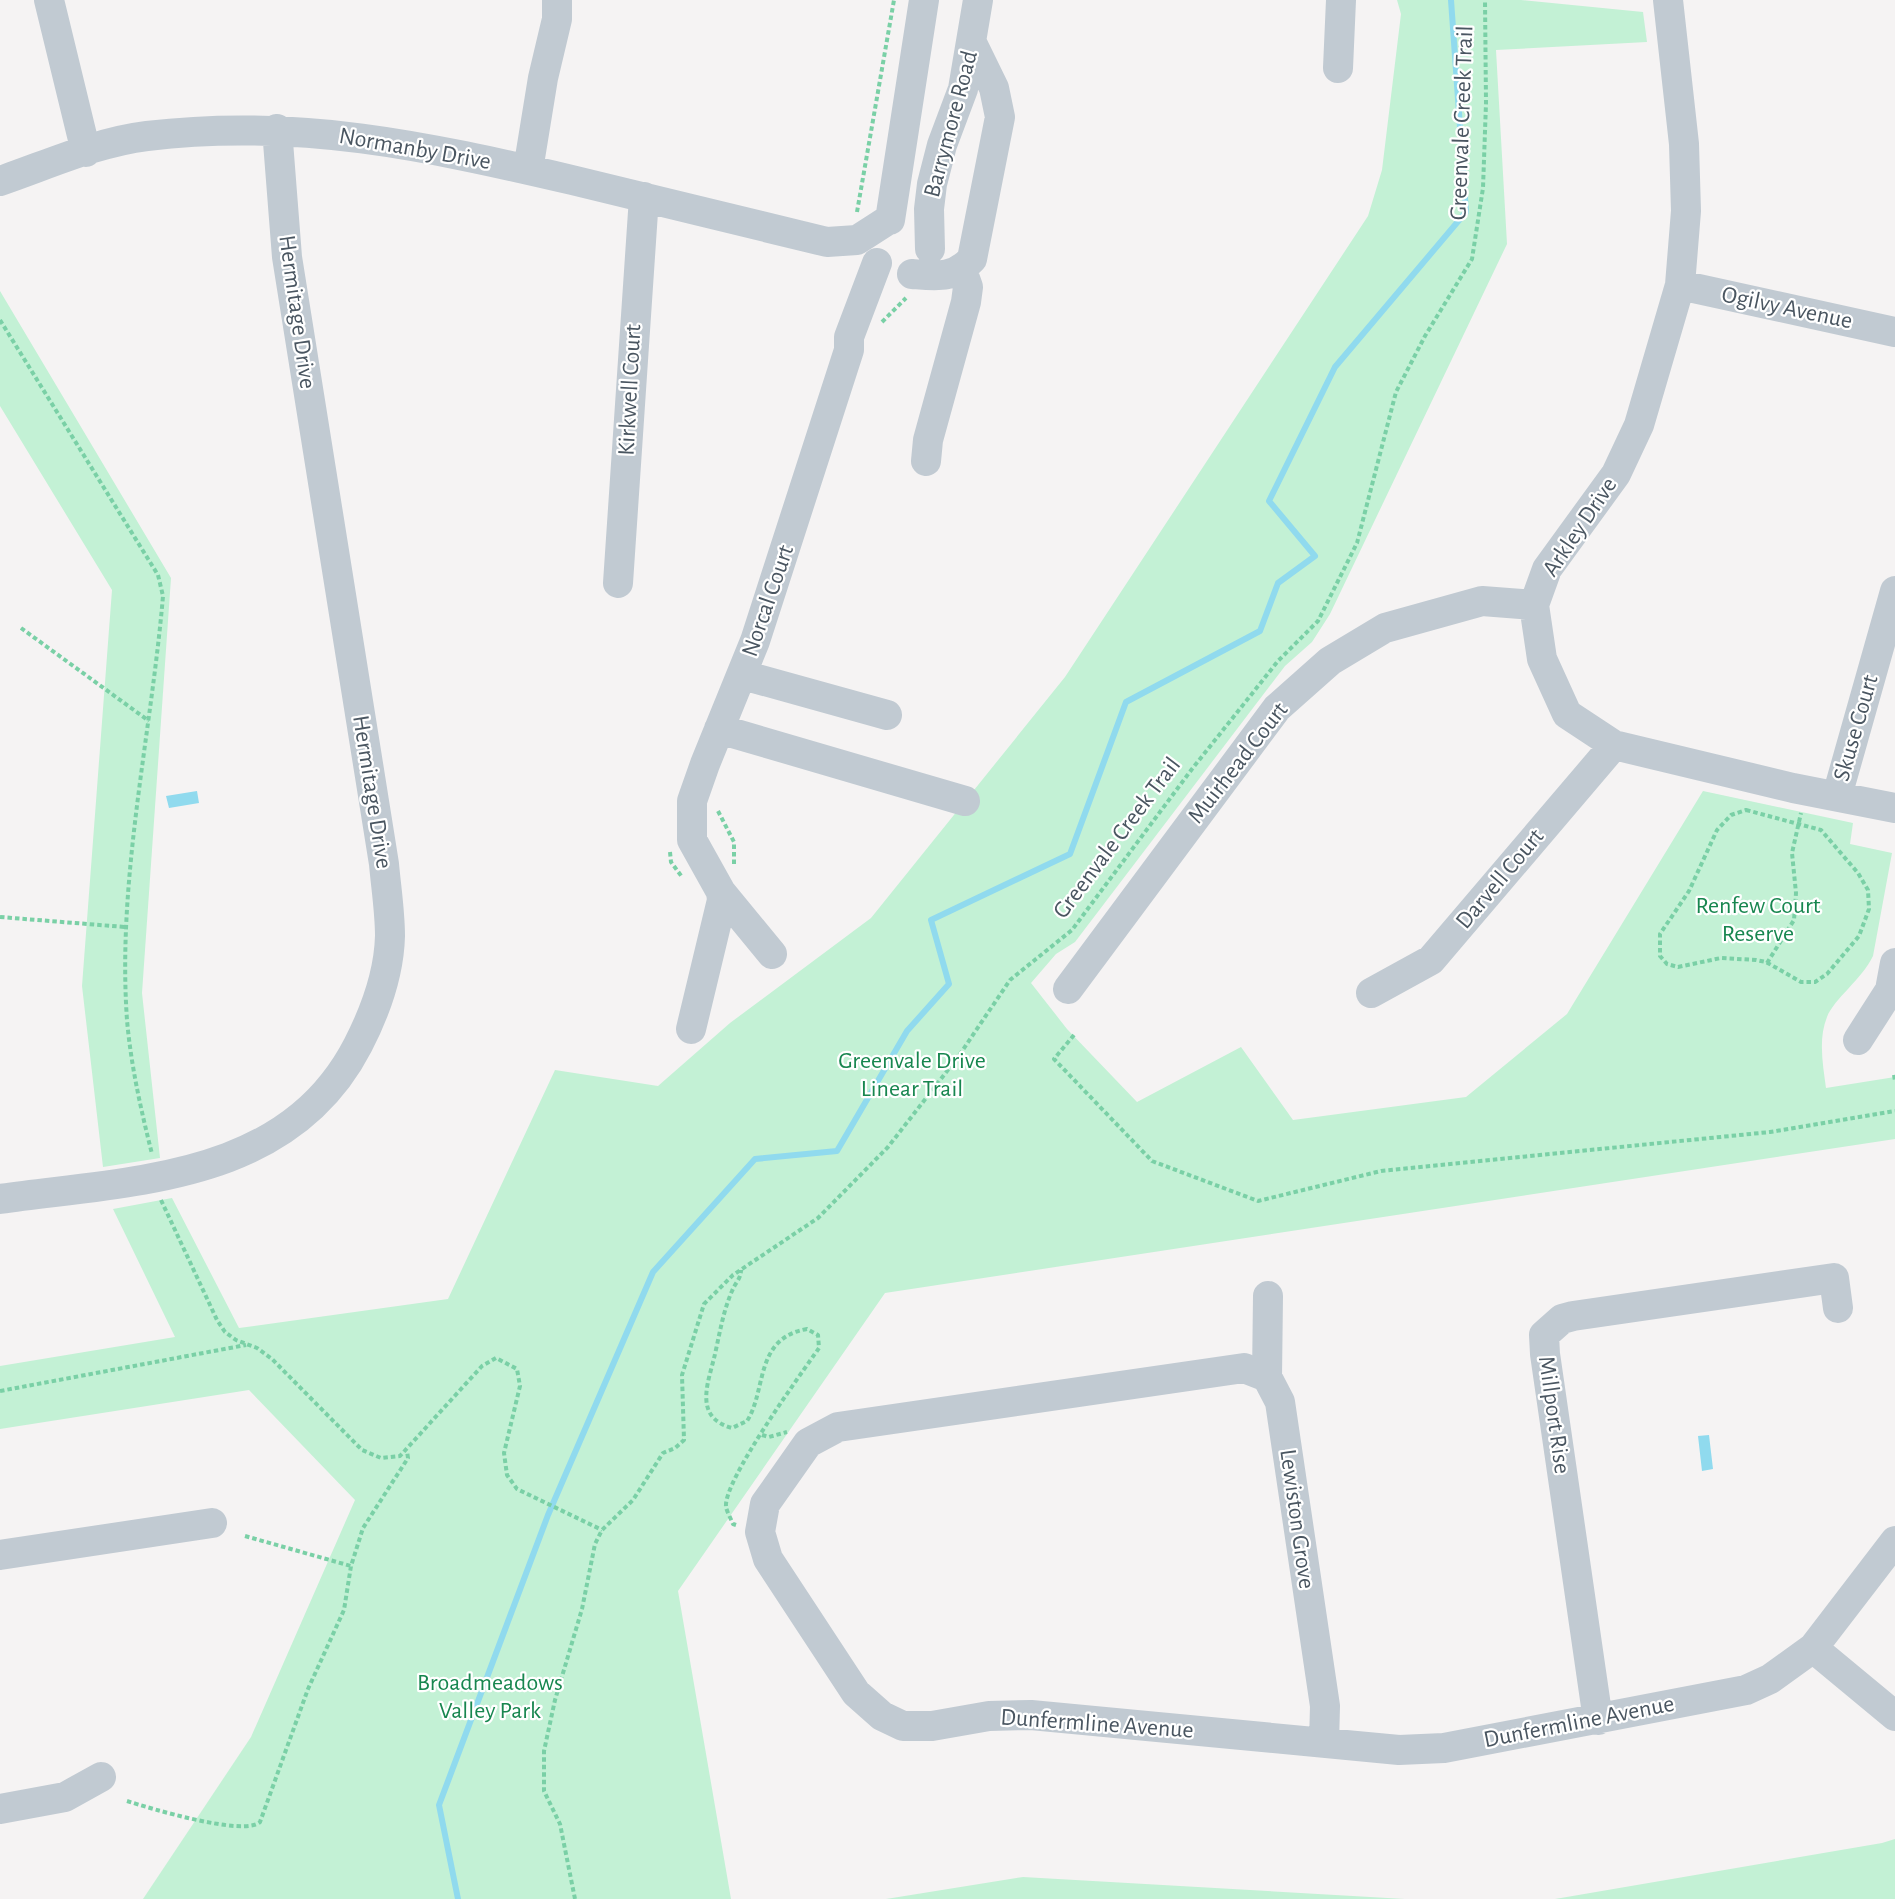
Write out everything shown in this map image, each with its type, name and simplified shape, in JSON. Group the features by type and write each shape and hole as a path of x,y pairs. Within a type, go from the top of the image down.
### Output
{"street":[{"path":"50,0 86,152"},
{"path":"528,170 543,78 557,19 557,0"},
{"name":"Barrymore Road","path":"924,0 888,221 873,239 904,266 928,210 942,145 958,108 972,43 978,0"},
{"path":"1338,68 1341,0"},
{"name":"Arkley Drive","path":"1668,0 1683,144 1686,211 1680,285 1639,425 1616,474 1547,569 1534,605 1542,659 1567,714 1614,745 1895,808"},
{"path":"839,241 888,221 906,218 914,221 927,233 904,266 948,275 962,270 972,259 1000,117 994,88 972,43"},
{"name":"Normanby Drive","path":"0,181 86,152 145,136 277,129 343,135 421,146 839,241 854,257 866,261 904,266"},
{"name":"Hermitage Drive","path":"0,1198 158,1176 222,1162 270,1140 307,1113 343,1075 376,1009 390,938 384,864 287,257 277,129"},
{"name":"Kirkwell Court","path":"618,583 644,197"},
{"name":"Norcal Court","path":"772,954 721,892 696,850 690,823 692,801 773,590 849,350 877,302 904,266"},
{"path":"927,450 966,302 968,286 962,270"},
{"name":"Ogilvy Avenue","path":"1680,285 1895,332"},
{"name":"Skuse Court","path":"1837,796 1895,591"},
{"name":"Muirhead Court","path":"1068,989 1277,708 1330,661 1385,628 1482,601 1534,605"},
{"path":"742,675 887,715"},
{"path":"719,729 965,801"},
{"name":"Darvell Court","path":"1371,993 1431,960 1614,745"},
{"path":"691,1029 719,911 721,892"},
{"path":"1858,1040 1890,990 1895,963"},
{"name":"Millport Rise","path":"1598,1720 1544,1335 1562,1319 1574,1316 1837,1271 1838,1308"},
{"name":"Lewiston Grove","path":"1268,1296 1267,1377 1280,1402 1325,1706 1324,1743"},
{"name":"Dunfermline Avenue","path":"1267,1377 1244,1368 838,1427 808,1443 765,1504 760,1532 768,1559 856,1693 882,1716 903,1726 932,1726 989,1716 1031,1715 1399,1750 1444,1748 1746,1690 1770,1679 1813,1648 1895,1541"},
{"path":"0,1555 212,1523"},
{"path":"1813,1648 1895,1716"},
{"path":"0,1809 65,1797 101,1777"}],"path":[{"path":"839,241 894,0"},
{"name":"Greenvale Creek Trail","path":"575,1899 560,1824 544,1791 544,1751 555,1700 582,1609 595,1544 602,1530 633,1500 663,1453 675,1448 684,1440 682,1375 693,1332 704,1304 718,1287 818,1218 888,1147 958,1057 1010,980 1072,930 1191,769 1278,661 1318,621 1357,543 1396,392 1425,336 1472,259 1483,188 1486,103 1485,0"},
{"path":"0,320 158,575 163,596 125,927 127,1020 133,1071 158,1176 162,1206 217,1320 225,1332 265,1352 362,1450 373,1456 388,1459 406,1451 482,1366 496,1358 506,1360 517,1369 520,1386 504,1453 505,1468 517,1489 602,1530"},
{"path":"21,628 149,721"},
{"path":"1746,810 1798,822 1815,827 1825,834 1858,873 1868,890 1868,916 1852,945 1820,980 1810,983 1801,982 1767,963 1728,958 1689,967 1672,966 1660,956 1660,934 1689,891 1717,830 1731,815 1746,810"},
{"path":"1767,963 1794,920 1796,893 1792,854 1798,822"},
{"path":"0,917 125,927"},
{"path":"1074,1035 1054,1059 1152,1161 1258,1201 1381,1172 1770,1132 1895,1111"},
{"path":"1894,1075 1895,1081"},
{"path":"741,1270 741,1277 733,1289 719,1329 705,1389 709,1410 716,1419 732,1428 747,1421 765,1362 776,1347 793,1333 807,1329 818,1335 820,1340 819,1348 770,1419 762,1436 734,1479 726,1506 733,1524 760,1532"},
{"path":"0,1391 247,1345"},
{"path":"762,1436 769,1437 783,1431 792,1436"},
{"path":"127,1801 199,1821 248,1827 260,1822 308,1689 344,1610 351,1566 363,1528 408,1458 406,1451"},
{"path":"245,1536 351,1566"}],"green space":[{"path":"1397,0 1521,0 1643,12 1647,42 1496,50 1507,244 1330,614 1312,642 1285,666 1075,942 1056,954 1031,983 1067,1029 1137,1102 1241,1047 1293,1120 1466,1097 1567,1014 1703,791 1853,823 1850,844 1892,853 1873,956 1827,1017 1824,1025 1822,1052 1826,1088 1895,1077 1895,1139 885,1293 678,1591 731,1899 143,1899 251,1737 355,1500 249,1390 0,1429 0,1366 175,1337 113,1209 172,1198 239,1328 448,1299 555,1070 658,1086 730,1023 871,918 1065,677 1368,216 1382,170 1401,14"},
{"path":"0,291 171,578 142,993 160,1158 103,1167 82,986 112,590 0,406"},
{"path":"1895,1839 1895,1899 1555,1899 1882,1843"},
{"path":"1023,1877 1405,1899 886,1899"}],"water":[{"path":"197,791 199,803 169,808 166,796"},
{"path":"1709,1435 1713,1469 1702,1471 1698,1436"}],"waterway":[{"path":"458,1899 439,1805 548,1515 653,1272 755,1159 837,1151 907,1031 949,984 931,920 1070,854 1126,702 1260,631 1278,583 1315,556 1269,501 1335,367 1466,212 1451,0"}],"park label":[{"name":"Renfew Court Reserve","path":"1758,920"},
{"name":"Greenvale Drive Linear Trail","path":"912,1075"},
{"name":"Broadmeadows Valley Park","path":"490,1697"}]}
